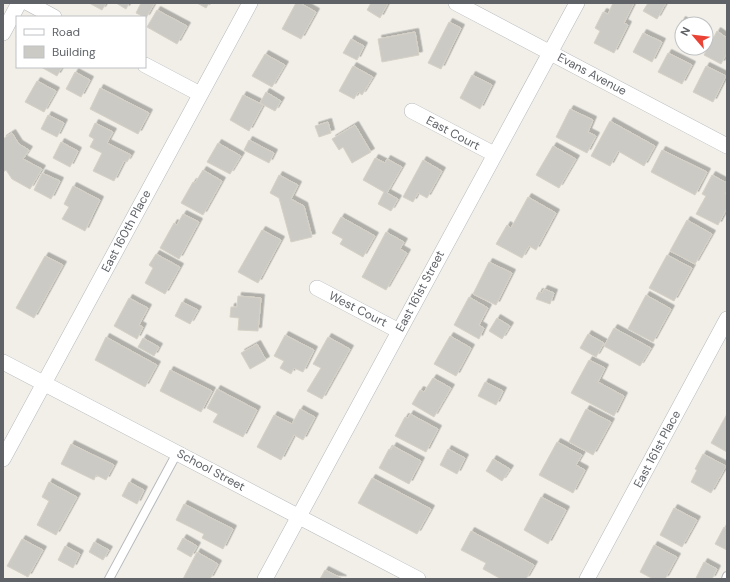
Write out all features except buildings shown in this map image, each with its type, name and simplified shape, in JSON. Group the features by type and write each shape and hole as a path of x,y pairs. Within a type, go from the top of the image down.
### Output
{"street":[{"path":"3,33 20,3"},
{"path":"28,3 52,16"},
{"name":"East 160th Place","path":"3,459 250,3"},
{"name":"Evans Avenue","path":"456,3 727,146"},
{"name":"East 161st Street","path":"265,579 577,3"},
{"path":"146,66 200,94"},
{"name":"East Court","path":"412,111 494,154"},
{"name":"West Court","path":"317,288 399,331"},
{"name":"East 161st Place","path":"587,579 727,319"},
{"name":"School Street","path":"3,362 418,579"}],"lane":[{"path":"109,579 177,453"}]}
